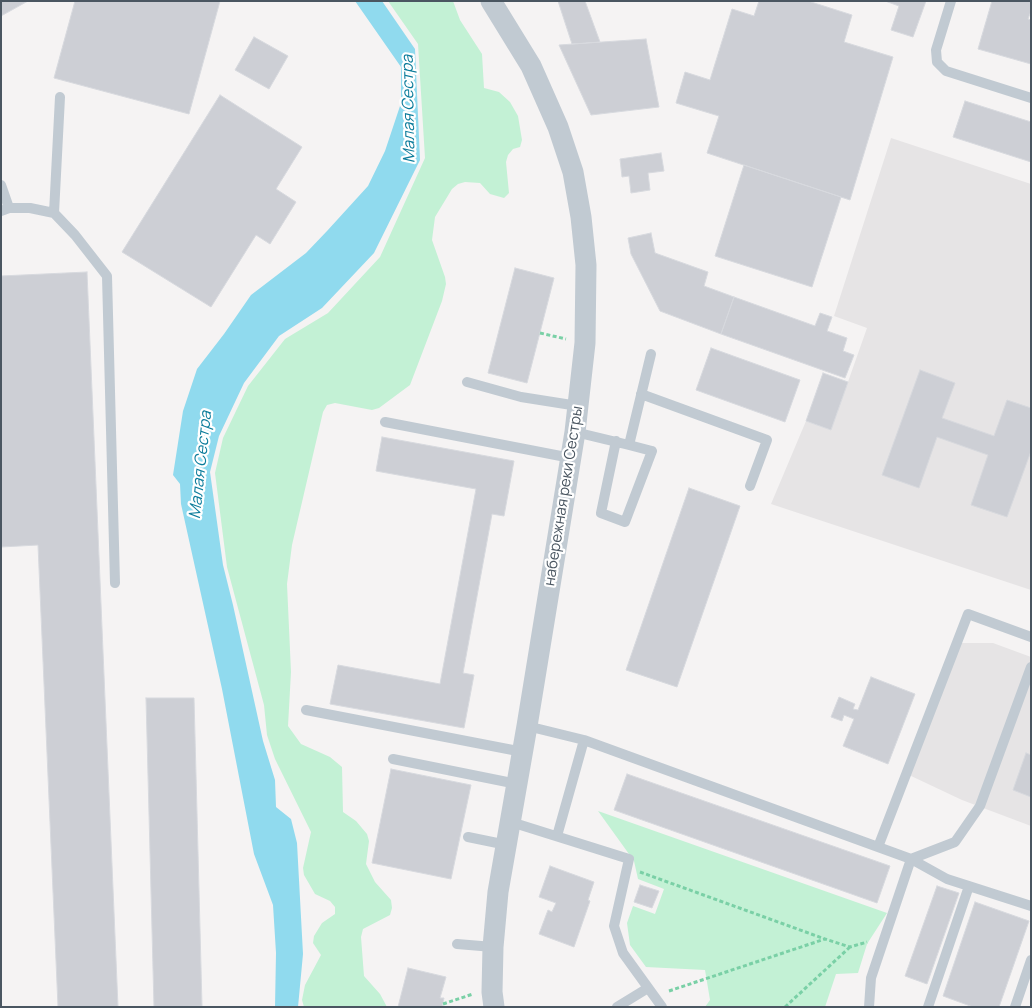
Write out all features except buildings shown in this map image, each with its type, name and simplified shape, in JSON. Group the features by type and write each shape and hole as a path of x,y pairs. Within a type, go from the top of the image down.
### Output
{"street":[{"name":"набережная реки Сестры","path":"491,1 531,66 558,127 573,172 581,217 586,264 585,343 575,432 523,752 498,892 493,947 492,992 494,1007"}],"lane":[{"path":"951,1 936,50 937,62 946,71 1031,98"},
{"path":"54,213 60,97"},
{"path":"1,185 5,210 30,208 54,213 75,235 107,276 115,583"},
{"path":"629,445 651,354"},
{"path":"468,382 521,397 578,406"},
{"path":"641,394 767,440 750,486"},
{"path":"385,422 571,458"},
{"path":"575,432 629,445 652,451 625,522 601,513 616,442"},
{"path":"878,847 968,614 1031,638"},
{"path":"869,1007 871,978 912,859 955,842 980,806 1031,667"},
{"path":"306,710 523,752"},
{"path":"527,726 584,740 912,859 947,880 1031,906"},
{"path":"558,836 584,740"},
{"path":"393,759 517,784"},
{"path":"511,822 628,859 614,926 623,953 662,1007"},
{"path":"468,837 507,845"},
{"path":"928,1007 970,886"},
{"path":"456,944 493,947"},
{"path":"1015,1007 1031,960"},
{"path":"617,1007 651,992"}],"path":[{"path":"540,333 568,339"},
{"path":"627,867 850,947"},
{"path":"785,1007 850,947 885,937"},
{"path":"651,992 825,939"},
{"path":"443,1004 477,992"}],"shaded area":[{"path":"891,138 1031,184 1031,590 771,504 806,421 831,430 867,328 834,316"},
{"path":"961,643 993,643 1031,657 1031,826 962,800 909,775"}],"green space":[{"path":"388,1 453,1 460,20 482,54 484,88 499,92 510,102 518,116 522,140 520,147 513,149 508,155 506,162 509,193 504,198 490,194 480,183 465,182 458,184 452,189 435,217 432,240 446,284 442,301 410,385 379,408 372,410 335,403 327,405 323,412 292,545 287,584 291,672 288,726 301,744 330,757 342,767 343,812 356,821 367,834 369,841 366,864 375,882 391,900 392,908 390,915 363,929 361,937 364,976 380,994 387,1007 304,1007 302,1000 305,985 321,955 313,943 314,936 322,923 335,914 335,907 330,901 315,894 304,875 303,868 311,832 275,759 267,735 264,705 227,567 215,473 223,438 248,386 285,339 328,313 380,257 425,158 418,44"},
{"path":"598,811 887,913 867,944 858,973 836,974 825,1007 705,1007 710,1000 705,970 646,967 630,945 627,923 633,906 655,914 664,889 638,879 634,861"}],"water":[{"name":"Малая Сестра","path":"355,1 382,1 415,49 420,160 374,253 322,308 279,336 244,383 219,436 210,472 223,565 263,741 275,780 276,807 291,819 297,843 303,954 298,1007 275,1007 276,953 273,905 254,854 222,689 181,504 180,484 173,475 183,411 197,369 251,295 306,253 368,186 385,151 401,103 401,67"}]}
